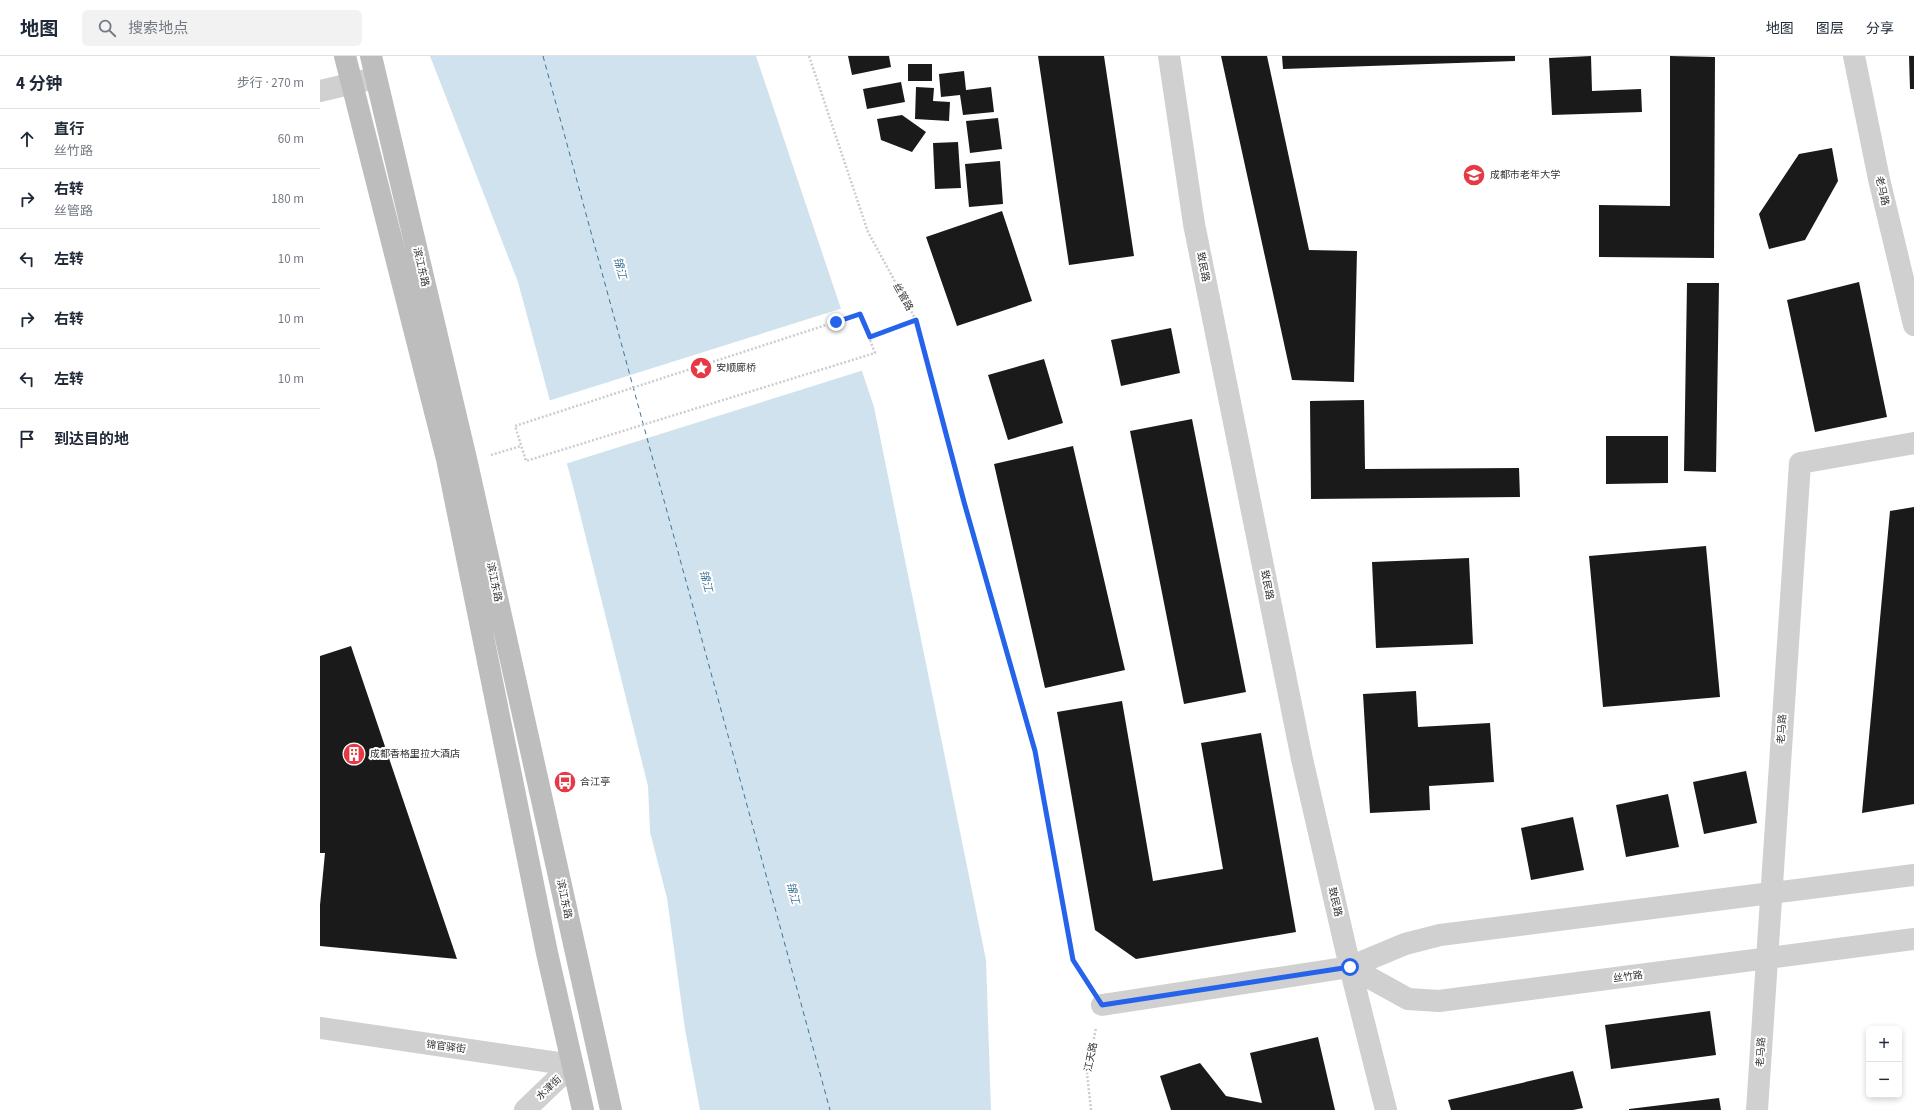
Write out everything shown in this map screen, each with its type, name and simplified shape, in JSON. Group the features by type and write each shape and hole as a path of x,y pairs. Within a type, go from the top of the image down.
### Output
{"main road":[{"path":"345,56 447,459 545,945 583,1110"},
{"name":"滨江东路","path":"370,56 468,463 611,1110"}],"street":[{"name":"致民路","path":"1169,56 1196,232 1302,759 1350,967 1386,1110"},
{"name":"老马路","path":"1854,56 1879,179 1914,325"},
{"path":"320,91 376,78"},
{"name":"老马路","path":"1757,1110 1800,462 1914,443"},
{"path":"1102,1005 1350,967 1405,944 1440,935 1914,875"},
{"name":"丝竹路","path":"1350,967 1408,998 1439,1001 1914,939"},
{"name":"锦官驿街","path":"320,1028 572,1065"},
{"name":"水津街","path":"525,1110 572,1065"}],"path":[{"name":"丝管路","path":"809,56 868,232 916,320 964,502 1035,751 1073,960 1102,1005"},
{"path":"860,314 870,337 875,353 551,454 526,460 515,426 860,314"},
{"path":"870,337 916,320"},
{"path":"468,463 521,446"},
{"name":"江天路","path":"1091,1110 1087,1073 1102,1005"}],"water":[{"name":"锦江","path":"430,56 756,56 874,407 986,960 991,1110 700,1110 685,1029 667,898 650,832 648,786 574,490 518,282"}],"pier":[{"name":"安顺廊桥","path":"843,308 864,370 565,464 548,401"}],"building":[{"path":"848,56 889,56 891,67 852,75"},
{"path":"1038,56 1104,56 1134,256 1069,265"},
{"path":"1221,56 1267,56 1309,250 1357,251 1354,382 1292,380"},
{"path":"1282,56 1515,56 1515,61 1283,69"},
{"path":"1591,56 1592,91 1641,89 1642,112 1552,115 1549,58"},
{"path":"1670,56 1715,57 1714,258 1599,257 1599,205 1670,206"},
{"path":"1909,56 1914,56 1914,89 1910,89"},
{"path":"908,64 932,64 932,81 908,81"},
{"path":"964,71 966,90 991,87 994,112 963,115 960,95 941,97 939,74"},
{"path":"901,82 905,102 867,109 863,89"},
{"path":"916,87 934,88 933,101 950,102 949,121 915,119"},
{"path":"902,115 926,132 912,152 881,140 877,119"},
{"path":"998,118 1002,149 970,153 966,121"},
{"path":"958,142 961,188 935,189 933,143"},
{"path":"1832,148 1838,181 1805,240 1769,249 1759,214 1799,154"},
{"path":"1000,161 1003,204 969,207 965,164"},
{"path":"1002,211 1032,301 957,326 926,237"},
{"path":"1859,282 1887,417 1815,432 1787,300"},
{"path":"1687,283 1719,283 1716,472 1684,471"},
{"path":"1171,328 1180,373 1121,386 1111,340"},
{"path":"1044,359 1063,423 1008,440 988,375"},
{"path":"1364,400 1365,469 1519,468 1520,497 1311,499 1310,401"},
{"path":"1192,419 1246,692 1184,704 1130,431"},
{"path":"1606,436 1668,436 1668,483 1606,484"},
{"path":"1073,446 1125,670 1045,688 994,464"},
{"path":"1914,507 1914,804 1862,813 1890,511"},
{"path":"1706,546 1720,697 1603,707 1589,556"},
{"path":"1469,558 1473,644 1376,648 1372,562"},
{"name":"成都香格里拉大酒店","path":"351,646 457,959 320,946 320,905 325,853 320,853 320,656"},
{"path":"1416,691 1418,727 1490,723 1494,782 1429,786 1430,810 1370,813 1363,694"},
{"path":"1122,701 1153,881 1223,869 1201,743 1261,733 1296,932 1136,959 1095,930 1057,712"},
{"path":"1746,771 1757,823 1704,834 1693,782"},
{"path":"1668,794 1679,847 1626,857 1616,805"},
{"path":"1573,817 1584,870 1531,880 1521,828"},
{"path":"1710,1011 1716,1055 1611,1069 1605,1025"},
{"path":"1318,1037 1335,1110 1171,1110 1160,1076 1200,1063 1226,1096 1262,1103 1250,1053"},
{"path":"1573,1071 1583,1108 1573,1110 1451,1110 1448,1100"},
{"path":"1719,1098 1721,1110 1629,1110 1629,1109"}],"ferry route":[{"path":"543,56 830,1110"}],"place":[{"name":"成都市老年大学","path":"1474,175"},
{"name":"安顺廊桥","path":"701,368"},
{"name":"成都香格里拉大酒店","path":"354,754"},
{"name":"合江亭","path":"565,782"}],"route":[{"path":"836,322 860,314 870,337 916,320 964,502 1035,751 1073,960 1102,1005 1350,967"}]}
